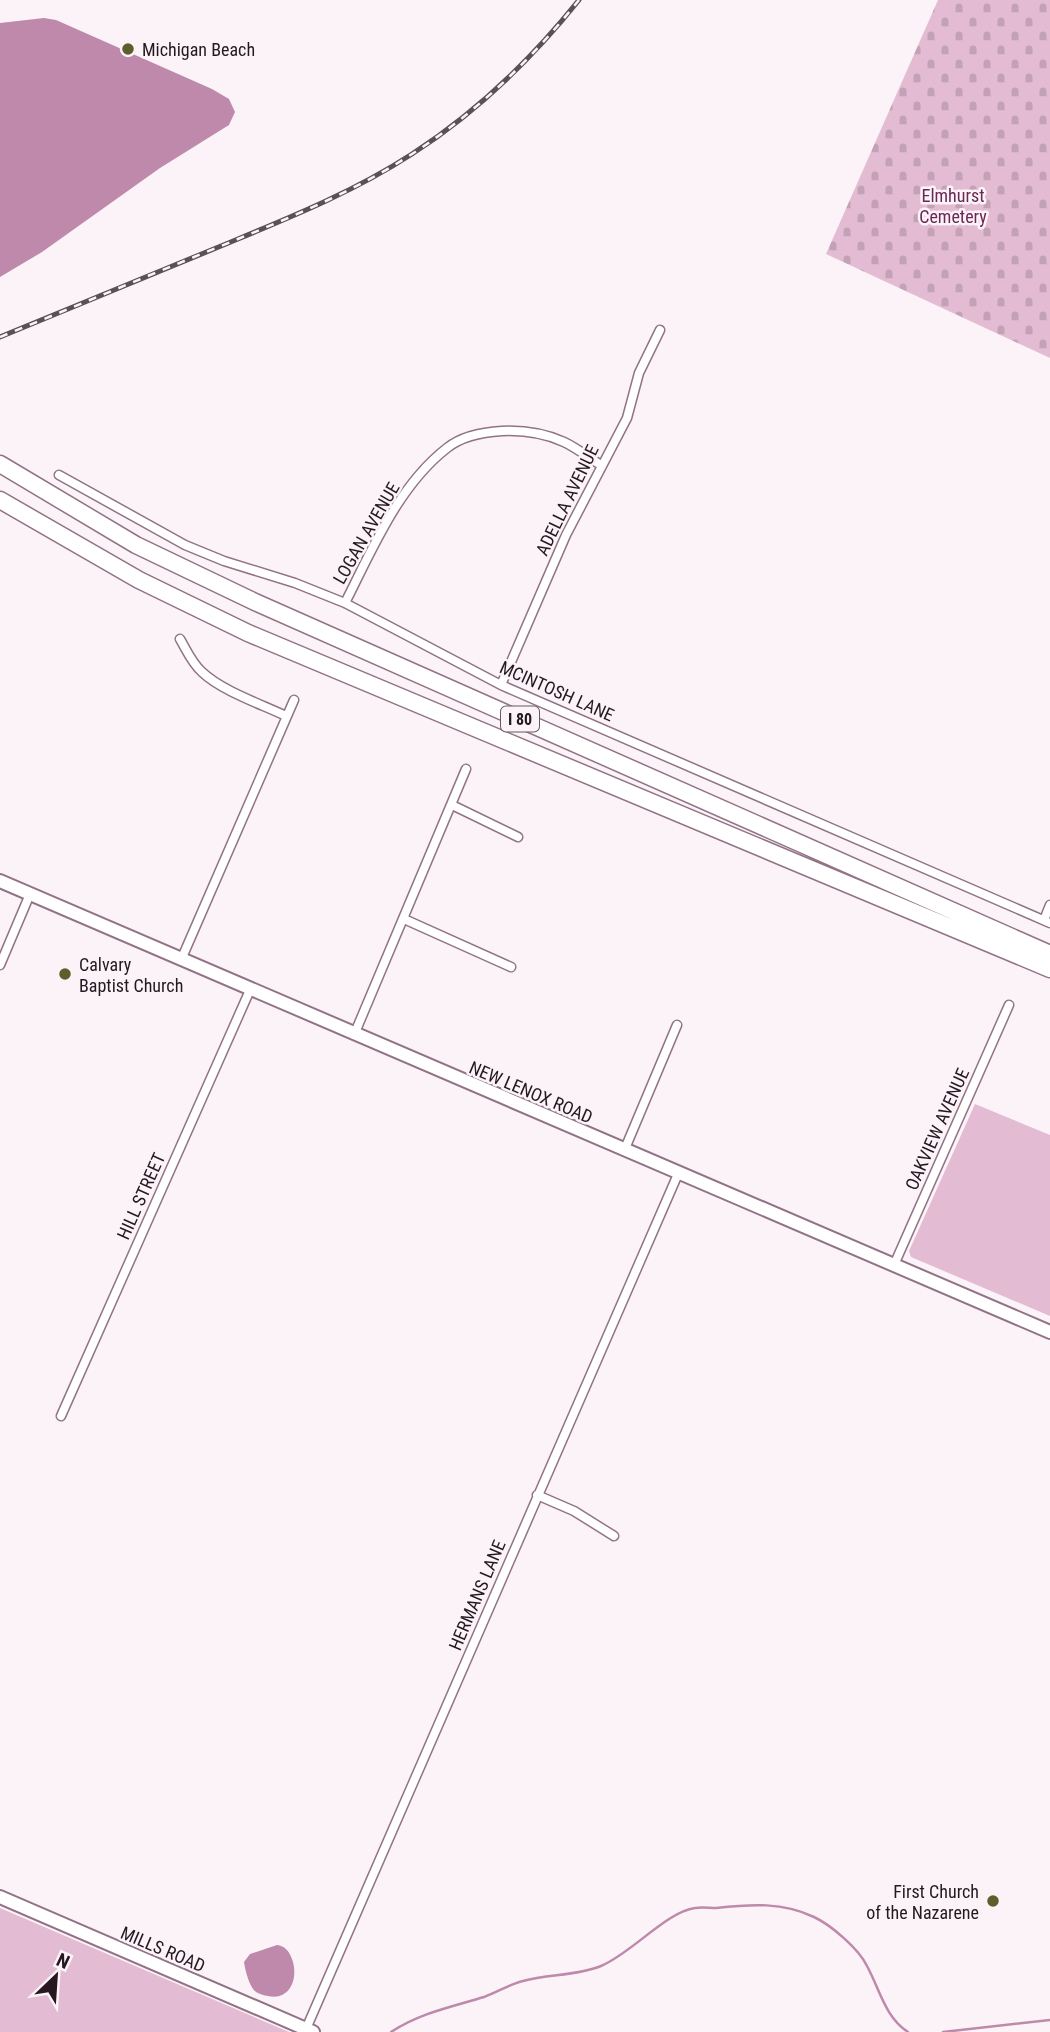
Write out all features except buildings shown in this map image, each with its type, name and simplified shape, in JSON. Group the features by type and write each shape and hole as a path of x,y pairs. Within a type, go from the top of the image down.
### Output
{"highway":[{"name":"I 80","path":"0,464 136,545 256,603 1050,954"},
{"name":"I 80","path":"0,500 139,580 248,633 1050,970"}],"street":[{"name":"ADELLA AVENUE","path":"501,684 566,535 627,418 639,373 660,330"},
{"name":"LOGAN AVENUE","path":"345,603 385,526 405,495 421,472 449,446 483,432 525,430 565,442 601,465"},
{"name":"MCINTOSH LANE","path":"59,475 185,545 345,603 501,684 1047,921"},
{"path":"180,639 192,662 202,673 286,716"},
{"path":"181,960 294,700"},
{"path":"354,1035 466,769"},
{"path":"452,805 518,837"},
{"name":"NEW LENOX ROAD","path":"0,881 1050,1332"},
{"path":"0,965 30,894"},
{"path":"1047,921 1050,905"},
{"path":"404,919 511,967"},
{"name":"HILL STREET","path":"61,1416 250,990"},
{"name":"OAKVIEW AVENUE","path":"894,1265 1009,1005"},
{"path":"624,1151 677,1025"},
{"name":"HERMANS LANE","path":"309,2030 537,1494 678,1174"},
{"path":"537,1494 574,1511 614,1536"},
{"name":"MILLS ROAD","path":"0,1897 309,2030"}],"green space":[{"name":"Elmhurst Cemetery","path":"938,0 1050,0 1050,358 826,254"},
{"path":"975,1104 1050,1135 1050,1316 911,1257 909,1251"},
{"path":"0,1908 289,2032 0,2032"}],"shaded area":[{"path":"44,18 56,20 212,89 229,99 235,112 229,125 160,168 42,252 0,277 0,23"},
{"path":"277,1945 291,1956 294,1974 287,1992 276,1997 256,1992 247,1976 244,1962 250,1954"}],"waterway":[{"path":"391,2032 424,2015 484,1997 518,1982 582,1972 601,1966 684,1911 754,1905 802,1912 836,1932 863,1959 888,2011 908,2032"},
{"path":"943,2032 1050,2020"}],"railway":[{"path":"0,337 294,215 389,168 436,138 481,103 542,43 579,0"}],"place":[{"name":"Michigan Beach","path":"128,49"},
{"name":"Calvary Baptist Church","path":"65,974"},
{"name":"First Church of the Nazarene","path":"993,1901"}]}
